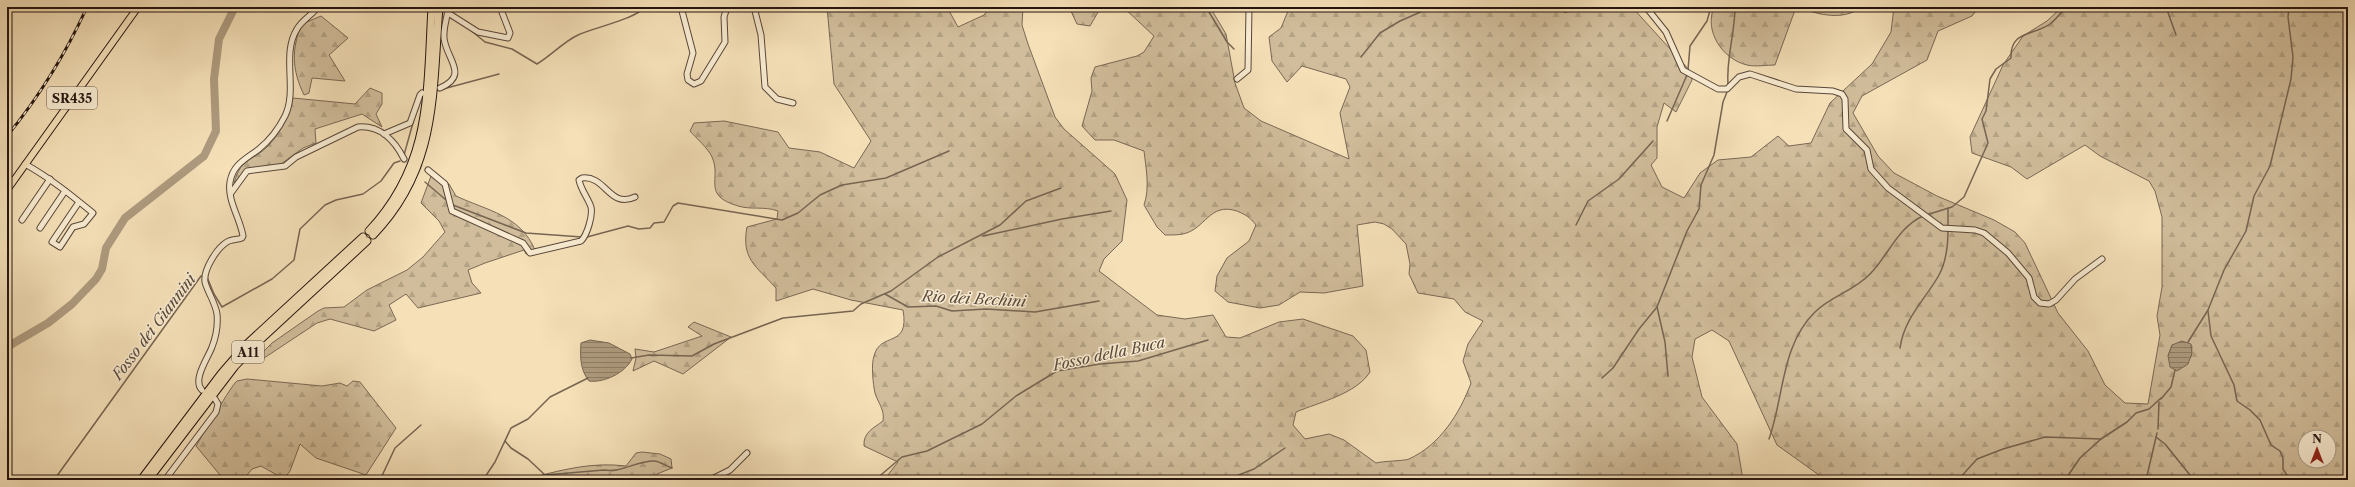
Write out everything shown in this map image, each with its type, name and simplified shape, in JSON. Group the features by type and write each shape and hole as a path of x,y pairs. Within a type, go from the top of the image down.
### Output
{"highway":[{"path":"432,7 427,98 419,143 409,170 397,194 371,233 390,214 408,187 428,135 433,95 439,7"},
{"name":"A11","path":"141,480 221,374 247,344 365,239 245,356 148,480"}],"main road":[{"name":"SR435","path":"7,190 138,7"}],"street":[{"path":"202,390 199,386 199,379 212,348 217,322 217,312 207,288 206,274 221,247 228,241 242,238 243,236 231,193 230,183 240,162 270,138 286,114 289,100 290,54 294,34 302,22 318,7"},
{"path":"440,88 451,82 455,75 454,66 444,40 444,21 448,13 448,7"},
{"path":"448,13 478,32 508,38 510,33 500,7"},
{"path":"681,7 693,53 687,74 688,80 694,84 701,81 725,42 724,17 727,7"},
{"path":"754,7 762,36 765,87 777,99 794,103"},
{"path":"1237,79 1248,70 1249,7"},
{"path":"1646,7 1666,32 1683,70 1718,89 1727,89 1739,77 1750,74 1796,89 1833,91 1842,94 1845,99 1846,129 1868,150 1871,170 1888,188 1942,228 1975,230 1984,233 2008,253 2029,278 2034,297 2040,303 2047,304 2056,300 2075,279 2102,259"},
{"path":"384,134 410,123 420,95 422,94"},
{"path":"231,193 247,171 284,166 296,157 358,127 370,127 384,134 400,149 404,159"},
{"path":"25,164 50,179 93,213 84,224 73,227 60,247 52,242 79,202"},
{"path":"428,170 445,184 452,211 523,243 530,253 581,241 585,237 591,207 580,188 579,180 582,178 596,180 617,199 628,200 635,197"},
{"path":"22,220 50,179"},
{"path":"40,228 65,190"},
{"path":"165,480 216,412 218,404 215,398"},
{"path":"710,480 730,470 747,453"}],"green space":[{"path":"827,7 947,7 958,27 984,15 990,7 1023,7 1022,25 1055,117 1064,129 1115,174 1127,200 1122,241 1104,259 1099,271 1157,315 1185,319 1213,315 1226,337 1240,338 1279,322 1303,319 1353,336 1366,350 1370,372 1364,380 1347,392 1296,412 1293,425 1305,439 1329,434 1344,440 1376,463 1403,460 1409,459 1420,453 1430,445 1448,427 1455,417 1471,383 1463,361 1468,344 1483,321 1465,312 1454,299 1418,293 1409,274 1410,264 1406,244 1392,229 1384,224 1375,222 1357,225 1363,286 1324,293 1300,292 1279,305 1260,308 1228,302 1215,291 1217,276 1227,258 1249,241 1256,225 1254,222 1248,216 1237,211 1228,209 1220,210 1208,217 1191,231 1181,234 1165,235 1157,227 1144,205 1147,185 1144,151 1114,140 1095,140 1082,126 1092,91 1091,78 1095,67 1137,56 1144,52 1154,36 1123,7 1210,7 1226,34 1235,83 1244,108 1261,121 1349,159 1340,113 1350,87 1346,79 1302,66 1287,82 1272,61 1269,37 1281,28 1288,11 1277,7 1555,7 1566,13 1573,7 1632,7 1691,72 1692,80 1676,112 1664,103 1657,127 1657,158 1651,165 1662,187 1684,198 1700,173 1718,160 1751,157 1778,136 1789,146 1811,143 1830,103 1872,64 1891,32 1894,7 1979,7 1972,16 1938,31 1927,60 1862,96 1853,113 1878,156 1894,173 1937,196 1994,220 2015,232 2025,243 2058,313 2088,351 2105,385 2125,403 2148,404 2160,335 2157,316 2162,287 2162,217 2155,191 2149,181 2100,156 2085,145 2027,179 2011,167 1972,153 1970,137 2003,65 2023,36 2047,21 2062,7 2348,7 2348,480 1826,480 1777,445 1729,341 1712,330 1695,339 1692,357 1702,397 1737,444 1743,480 884,480 898,462 864,446 864,441 867,434 883,421 882,410 874,389 874,356 877,348 898,335 902,330 904,322 903,310 851,300 813,289 776,301 776,288 756,267 748,255 746,238 747,227 777,219 778,211 738,206 727,202 720,197 715,186 715,172 712,157 690,131 694,123 724,121 778,132 789,148 820,152 854,168 871,141 834,84","holes":["2172,345 2192,346 2191,357 2168,356"]},
{"path":"1069,7 1101,7 1090,26 1077,24"},
{"path":"1714,7 1863,7 1847,14 1839,15 1816,13 1799,8 1795,10 1775,65 1750,66 1738,62 1730,57 1717,43 1711,25"},
{"path":"321,16 348,38 329,55 345,81 312,78 309,93 304,95 295,68 294,60 296,42 302,24"},
{"path":"370,88 382,93 382,104 376,114 382,127 362,114 315,129 316,143 303,148 281,164 246,169 234,183 237,174 244,163 269,145 278,134 287,117 293,98 355,104"},
{"path":"431,176 449,184 456,196 491,210 512,221 529,238 535,250 526,254 524,250 468,270 472,283 481,293 418,308 406,294 389,305 396,320 374,331 330,319 317,323 258,362 255,360 272,343 318,311 324,308 344,307 367,290 407,270 423,257 445,232 439,221 421,203"},
{"path":"694,322 731,337 683,374 654,361 633,371 636,358 635,349 654,352 702,336 688,327"},
{"path":"247,379 322,386 340,383 347,386 353,381 360,382 396,428 366,475 316,458 300,444 290,471 284,479 261,466 252,469 243,480 227,480 220,475 196,446 234,384 237,381"},
{"path":"642,452 660,454 671,459 672,468 657,474 656,480 530,480 534,477 557,471 580,467 602,465 626,466 636,453"}],"shaded area":[{"path":"590,340 609,343 630,354 632,359 624,369 614,376 607,379 589,381 582,368 581,343"},
{"path":"2182,341 2191,344 2192,353 2188,364 2177,371 2170,367 2168,356 2172,345"}],"waterway":[{"path":"7,347 48,323 72,304 96,279 102,269 106,248 125,218 204,156 216,131 214,79 219,39 235,7"},
{"path":"468,28 485,42 512,49 537,64 578,35 624,19 640,11 644,7"},
{"path":"1206,7 1227,42 1234,49"},
{"path":"1361,57 1380,33 1400,21 1432,7"},
{"path":"1688,70 1690,46 1707,21 1711,7"},
{"path":"1728,85 1728,65 1734,27 1735,7"},
{"path":"1926,215 1952,207 1964,197 1988,143 1982,119 1986,111 1990,79 1996,69 2011,58 2014,43 2018,39 2023,35 2050,24 2068,7"},
{"path":"2166,7 2176,35"},
{"path":"2188,342 2208,310 2224,270 2246,231 2254,196 2270,166 2291,79 2293,57 2288,17 2289,7"},
{"path":"443,89 499,74"},
{"path":"1667,121 1687,75"},
{"path":"1602,378 1613,368 1639,329 1657,307 1687,231 1699,209 1701,185 1714,155 1723,102 1727,92"},
{"path":"404,155 416,112"},
{"path":"1576,225 1588,201 1619,179 1653,141"},
{"name":"Fosso dei Giannini","path":"587,237 628,226 639,229 650,228 654,223 664,222 673,206 678,203 782,220 798,213 820,195 842,185 886,178 949,151"},
{"name":"Fosso dei Giannini","path":"207,277 214,294 222,307 272,279 294,260 300,229 325,205 336,200 363,194 381,181 394,163 400,161"},
{"name":"Fosso dei Giannini","path":"425,182 446,200"},
{"name":"Rio dei Bechini","path":"631,358 649,355 692,356 714,344 783,318 853,311 861,304 891,291 938,257 1000,225 1026,201 1061,188"},
{"name":"Fosso dei Giannini","path":"453,205 526,233 582,237"},
{"path":"1948,208 1948,227"},
{"path":"983,236 1062,219 1111,211"},
{"path":"1769,439 1789,356 1804,325 1821,306 1864,280 1876,267 1900,234 1914,221 1923,216"},
{"path":"1900,348 1902,337 1910,318 1939,275 1946,253 1948,230"},
{"name":"Fosso dei Giannini","path":"54,480 201,276 204,276"},
{"name":"Rio dei Bechini","path":"885,294 908,307 936,306 952,311 986,309 1035,312 1099,301"},
{"path":"1657,307 1665,342 1668,376"},
{"path":"2208,311 2211,336 2234,385 2237,401 2250,410 2260,420 2271,445 2280,451 2283,458 2283,469 2290,480"},
{"name":"Fosso della Buca","path":"875,480 902,457 927,451 982,424 1016,396 1057,371 1100,364 1138,361 1208,340"},
{"path":"2161,399 2171,387 2175,370"},
{"name":"Rio dei Bechini","path":"483,480 495,462 511,428 528,419 550,397 588,378"},
{"path":"2065,480 2080,458 2101,439 2127,422 2136,413 2149,409 2161,398"},
{"path":"2158,429 2159,402"},
{"path":"380,480 395,448 421,425"},
{"path":"2146,480 2157,433"},
{"path":"1958,480 1977,459 2003,449 2045,437 2101,439"},
{"path":"2156,437 2165,444 2194,480"},
{"path":"505,441 511,448 528,459 545,475 616,470 654,461 672,468"},
{"path":"1226,480 1254,469 1285,448"}],"tunnel":[{"path":"404,159 428,170"}],"railway":[{"path":"7,136 30,106 61,58 87,7"}]}
